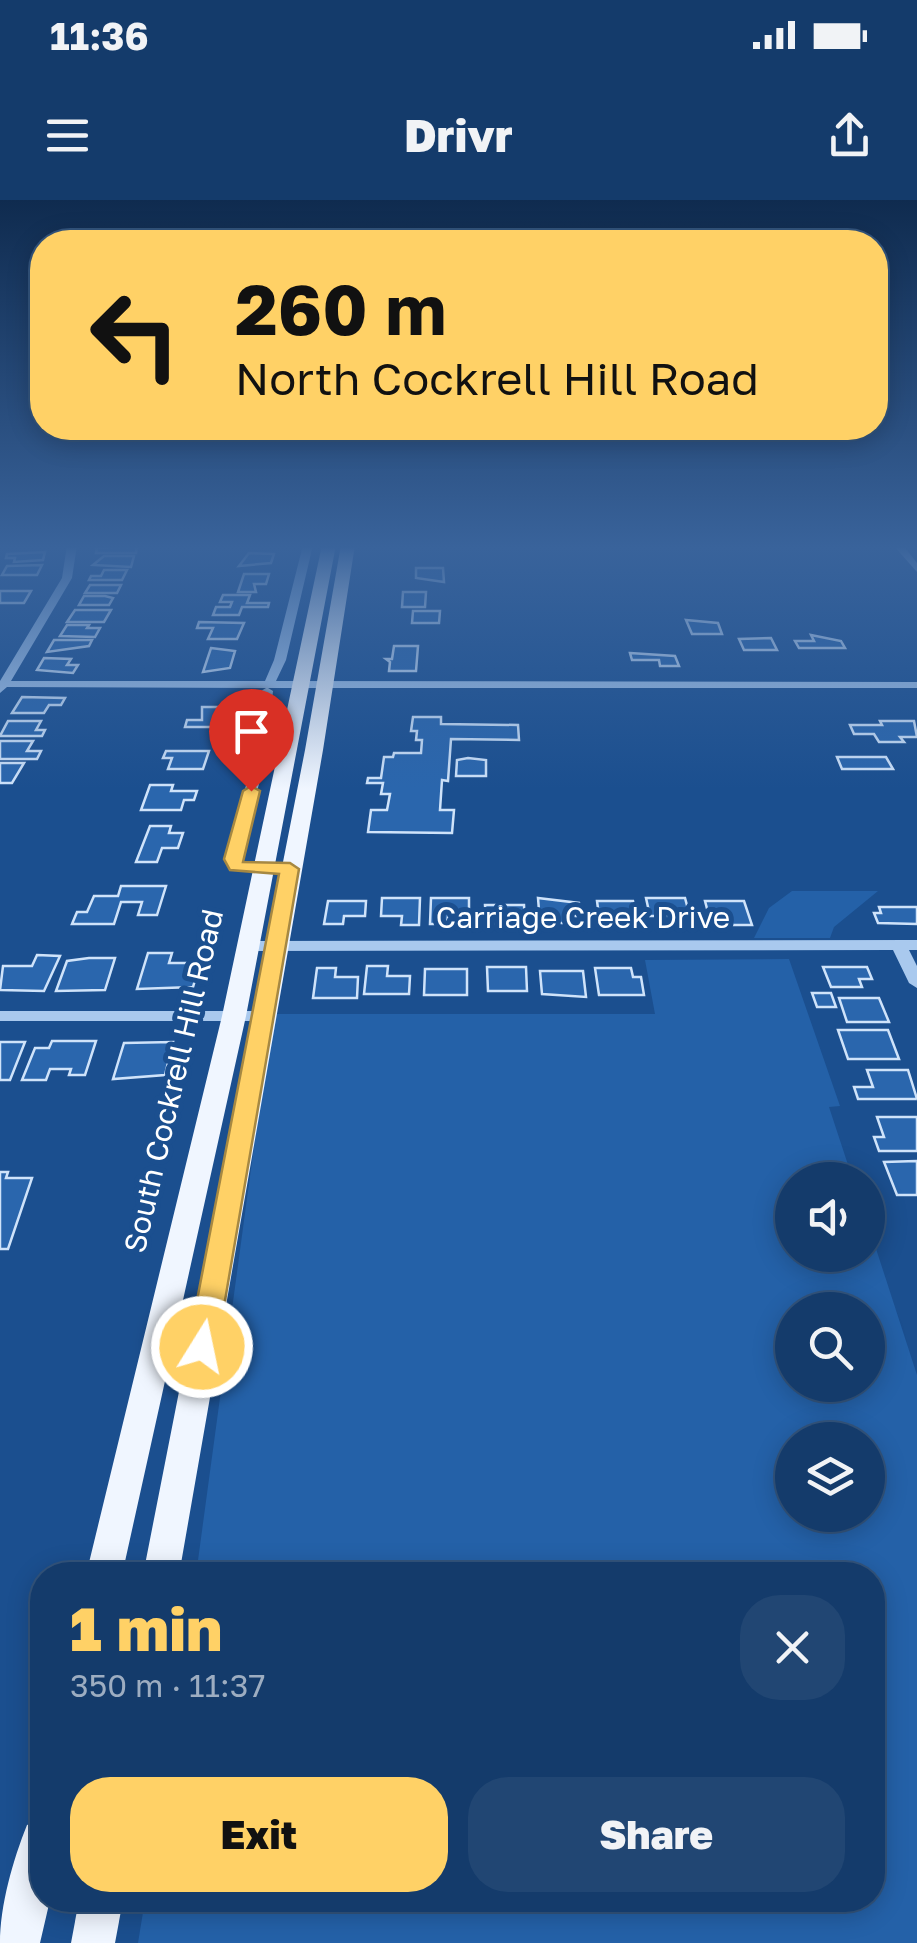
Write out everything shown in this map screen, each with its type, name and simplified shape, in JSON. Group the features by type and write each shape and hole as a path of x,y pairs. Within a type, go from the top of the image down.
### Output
{"main road":[{"name":"South Cockrell Hill Road","path":"262,946 264,868 312,626"},
{"name":"South Cockrell Hill Road","path":"162,1562 248,1016 262,946 290,869 333,626"},
{"name":"South Cockrell Hill Road","path":"107,1562 248,1016"},
{"path":"18,1943 30,1892"},
{"path":"93,1943 99,1912"}],"street":[{"path":"0,688 38,626"},
{"path":"289,626 269,686 260,756 233,859 236,866 290,869"},
{"path":"0,688 917,684"},
{"path":"908,945 917,982"},
{"name":"Carriage Creek Drive","path":"262,946 908,945"},
{"path":"0,1016 248,1016"}],"shaded area":[{"path":"792,891 878,891 834,927 830,938 754,938 769,908"},
{"path":"789,959 840,1106 829,1107 847,1162 775,1162 775,1272 884,1272 917,1375 917,1943 138,1943 143,1912 885,1912 885,1562 198,1562 272,1014 655,1014 645,960"}],"building":[{"path":"66,626 100,628 95,637 60,636"},
{"path":"243,626 237,639 208,639 213,628 197,628"},
{"path":"689,626 719,626 722,634 692,634"},
{"path":"811,635 841,641 845,648 799,648 795,641 814,641"},
{"path":"771,638 777,650 744,650 739,639"},
{"path":"54,640 92,640 89,646 47,652"},
{"path":"394,646 418,646 416,671 389,671 390,662 386,659 392,659"},
{"path":"211,648 235,651 230,668 203,672"},
{"path":"630,653 675,656 679,666 660,666 659,660 632,660"},
{"path":"44,658 71,659 67,665 78,665 73,673 37,670"},
{"path":"22,697 65,698 61,705 49,705 44,713 12,713"},
{"path":"202,707 235,707 229,727 185,727 187,720 202,720"},
{"path":"413,717 441,717 441,724 518,725 519,740 451,739 448,781 442,780 440,810 454,810 452,833 368,832 371,810 387,810 390,794 381,794 383,783 367,783 368,778 381,778 384,757 421,753 422,740 416,740 417,731 411,731"},
{"path":"8,721 41,721 36,730 45,730 42,736 0,736"},
{"path":"880,721 914,721 917,737 900,737 904,742 879,742 874,734 854,734 850,725 882,725"},
{"path":"0,741 33,741 27,751 41,751 37,759 0,759"},
{"path":"166,751 209,751 203,769 168,769 172,758 163,758"},
{"path":"837,757 886,757 893,769 842,769"},
{"path":"457,760 486,760 486,776 456,776"},
{"path":"0,763 24,763 12,783 0,783"},
{"path":"150,785 173,785 171,791 197,791 194,800 184,800 181,810 141,810"},
{"path":"150,826 171,826 169,833 183,833 178,848 162,848 157,862 136,862"},
{"path":"121,886 166,886 157,915 138,915 142,902 121,902 114,924 72,924 77,912 87,912 94,896 118,896"},
{"path":"382,898 420,898 419,925 401,925 402,916 381,916"},
{"path":"431,898 469,898 469,916 448,916 447,924 430,924"},
{"path":"538,898 579,903 581,916 572,916 572,923 540,923"},
{"path":"646,898 685,898 692,924 674,924 673,916 650,916"},
{"path":"328,901 366,901 365,916 344,916 343,924 324,924"},
{"path":"597,901 633,901 637,924 619,924 617,916 599,916"},
{"path":"705,901 744,901 752,925 719,925 716,916 709,916"},
{"path":"485,905 524,905 525,924 486,924"},
{"path":"879,907 917,907 917,924 878,923 874,913 881,913"},
{"path":"148,953 172,953 169,963 200,963 193,987 137,989"},
{"path":"37,955 60,956 44,991 0,990 3,966 32,966"},
{"path":"115,958 105,990 56,991 67,961"},
{"path":"367,966 388,966 387,976 410,976 409,994 364,994"},
{"path":"487,967 526,967 527,991 488,991"},
{"path":"823,967 867,967 872,979 859,979 862,987 831,987"},
{"path":"317,968 336,968 335,977 358,977 357,998 313,998"},
{"path":"595,968 631,968 633,977 641,977 644,995 599,995"},
{"path":"425,969 467,969 467,995 424,995"},
{"path":"540,971 583,971 586,997 542,994"},
{"path":"812,993 831,993 836,1007 817,1007"},
{"path":"839,998 879,998 889,1022 847,1022"},
{"path":"838,1030 888,1030 899,1059 848,1059"},
{"path":"52,1041 96,1041 85,1075 69,1075 71,1069 50,1069 46,1080 22,1080 35,1048 49,1048"},
{"path":"0,1042 25,1042 10,1080 0,1080"},
{"path":"173,1042 165,1075 113,1079 124,1043"},
{"path":"867,1070 908,1070 917,1099 858,1099 854,1087 873,1087"},
{"path":"877,1117 917,1117 917,1151 879,1151 874,1137 884,1137"},
{"path":"917,1161 917,1195 897,1195 884,1162"},
{"path":"0,1172 8,1172 6,1178 32,1178 8,1249 0,1249"}],"route":[{"path":"202,1347 290,869 236,866 233,859 251,791"}]}
